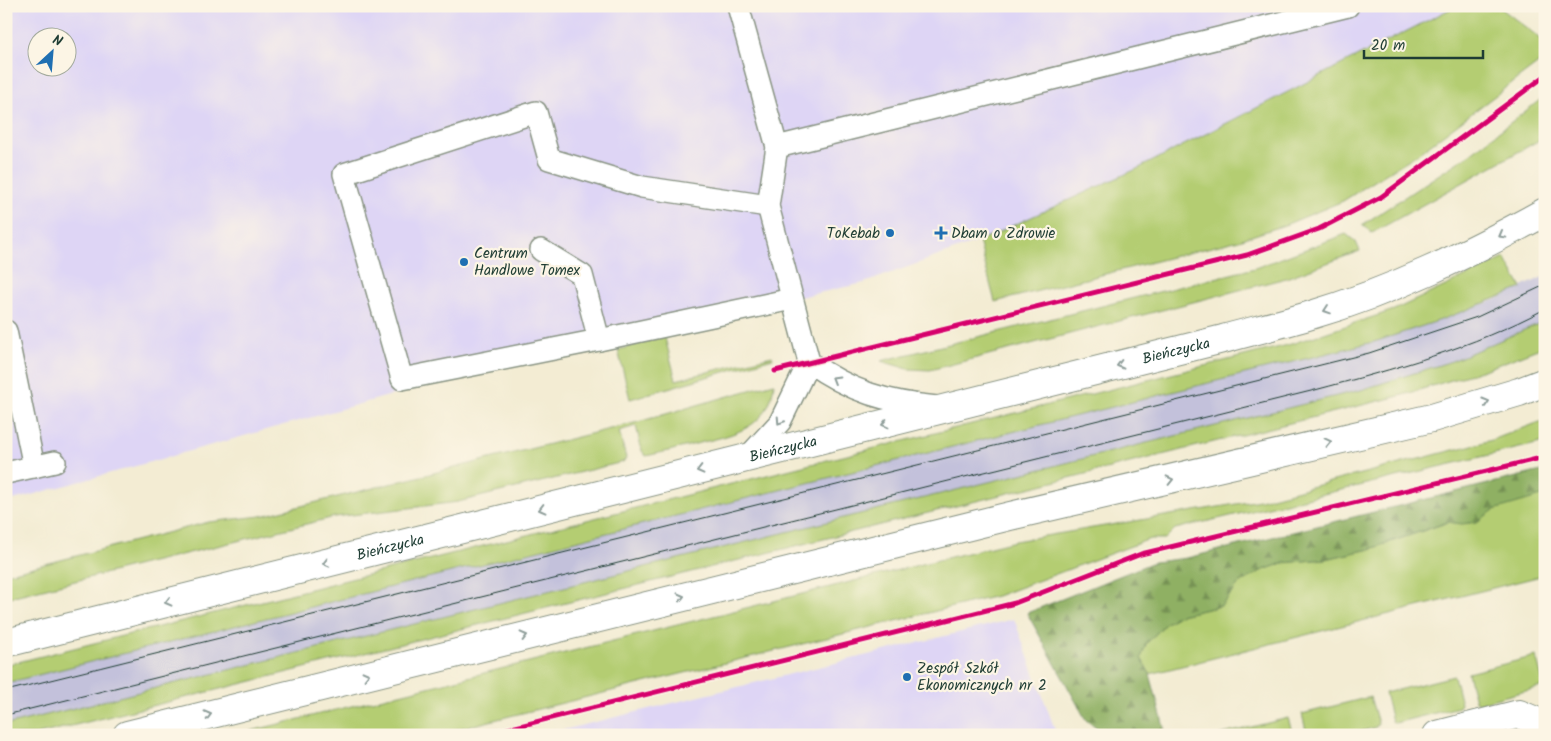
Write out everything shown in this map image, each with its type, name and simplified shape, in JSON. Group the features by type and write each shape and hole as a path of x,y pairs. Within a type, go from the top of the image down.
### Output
{"main road":[{"name":"Bieńczycka","path":"6,643 949,408 1312,315 1373,293 1438,266 1492,241 1545,212"},
{"path":"127,735 1010,516 1432,418 1519,392 1545,382"},
{"path":"1437,735 1520,714 1545,725"}],"lane":[{"path":"738,6 777,147 768,206 809,362 780,422 747,458"},
{"path":"777,147 1348,6"},
{"path":"768,206 642,187 549,159 536,112 344,174 402,379 792,299"},
{"path":"541,250 582,275 599,340"},
{"path":"6,331 34,467"},
{"path":"809,362 849,387 864,393 903,403 949,408"},
{"path":"6,473 55,462"}],"shaded area":[{"name":"Centrum Handlowe Tomex","path":"6,6 1456,6 1141,167 979,241 864,283 547,352 6,502"},
{"path":"1545,276 1545,321 1489,347 1419,374 1361,390 6,725 6,683 1377,341 1495,300"},
{"name":"Zespół Szkół Ekonomicznych nr 2","path":"1014,619 1057,735 543,735"}],"green space":[{"path":"1456,6 1498,6 1545,42 1545,58 1419,153 1343,201 1285,225 1239,240 995,302 979,241 1141,167"},
{"path":"1545,96 1545,137 1372,233 1362,225 1470,154"},
{"path":"1346,234 1356,242 1360,251 1286,278 930,370 908,369 881,361 1255,268"},
{"path":"1505,258 1522,288 1441,320 1377,341 6,683 6,665 1288,345 1394,310"},
{"path":"1545,321 1545,346 1484,370 1403,395 35,735 6,735 6,725 1361,390 1452,361"},
{"path":"661,337 665,338 676,380 772,356 773,358 630,399 618,350"},
{"path":"774,383 766,410 759,419 738,432 726,436 646,456 642,451 636,426 619,431 626,458 623,462 458,502 335,517 6,598 6,574 209,522 261,516 638,422"},
{"path":"1545,420 1545,442 1175,529 1165,539 1150,539 997,596 433,735 235,735 1015,541 1260,500 1492,440"},
{"path":"1545,470 1545,495 1494,510 1477,522 1462,524 1448,522 1370,549 1325,559 1283,563 1261,571 1239,584 1221,606 1180,615 1166,623 1146,644 1141,658 1150,674 1166,735 1105,735 1086,720 1027,613 1154,562 1187,558"},
{"path":"1540,494 1545,495 1545,575 1150,674 1141,658 1146,644 1166,623 1180,615 1221,606 1239,584 1261,571 1283,563 1325,559 1370,549 1449,522 1470,523 1496,509"},
{"path":"1536,656 1543,683 1541,687 1479,703 1475,701 1468,673"},
{"path":"1454,676 1461,704 1459,707 1395,723 1392,721 1385,693"},
{"path":"1370,697 1378,723 1376,727 1348,735 1307,735 1302,714"},
{"path":"1288,718 1293,735 1219,735"}],"tram line":[{"path":"6,691 1369,353 1477,317 1545,285"},
{"path":"6,715 1315,390 1374,374 1461,346 1517,323 1545,309"}],"cycle path":[{"path":"775,371 1247,255 1319,229 1381,197 1545,76"},
{"path":"483,735 1015,603 1141,554 1545,457"}],"place":[{"name":"ToKebab","path":"890,233"},
{"name":"Dbam o Zdrowie","path":"941,233"},
{"name":"Centrum Handlowe Tomex","path":"464,262"},
{"name":"Zespół Szkół Ekonomicznych nr 2","path":"907,677"}]}
